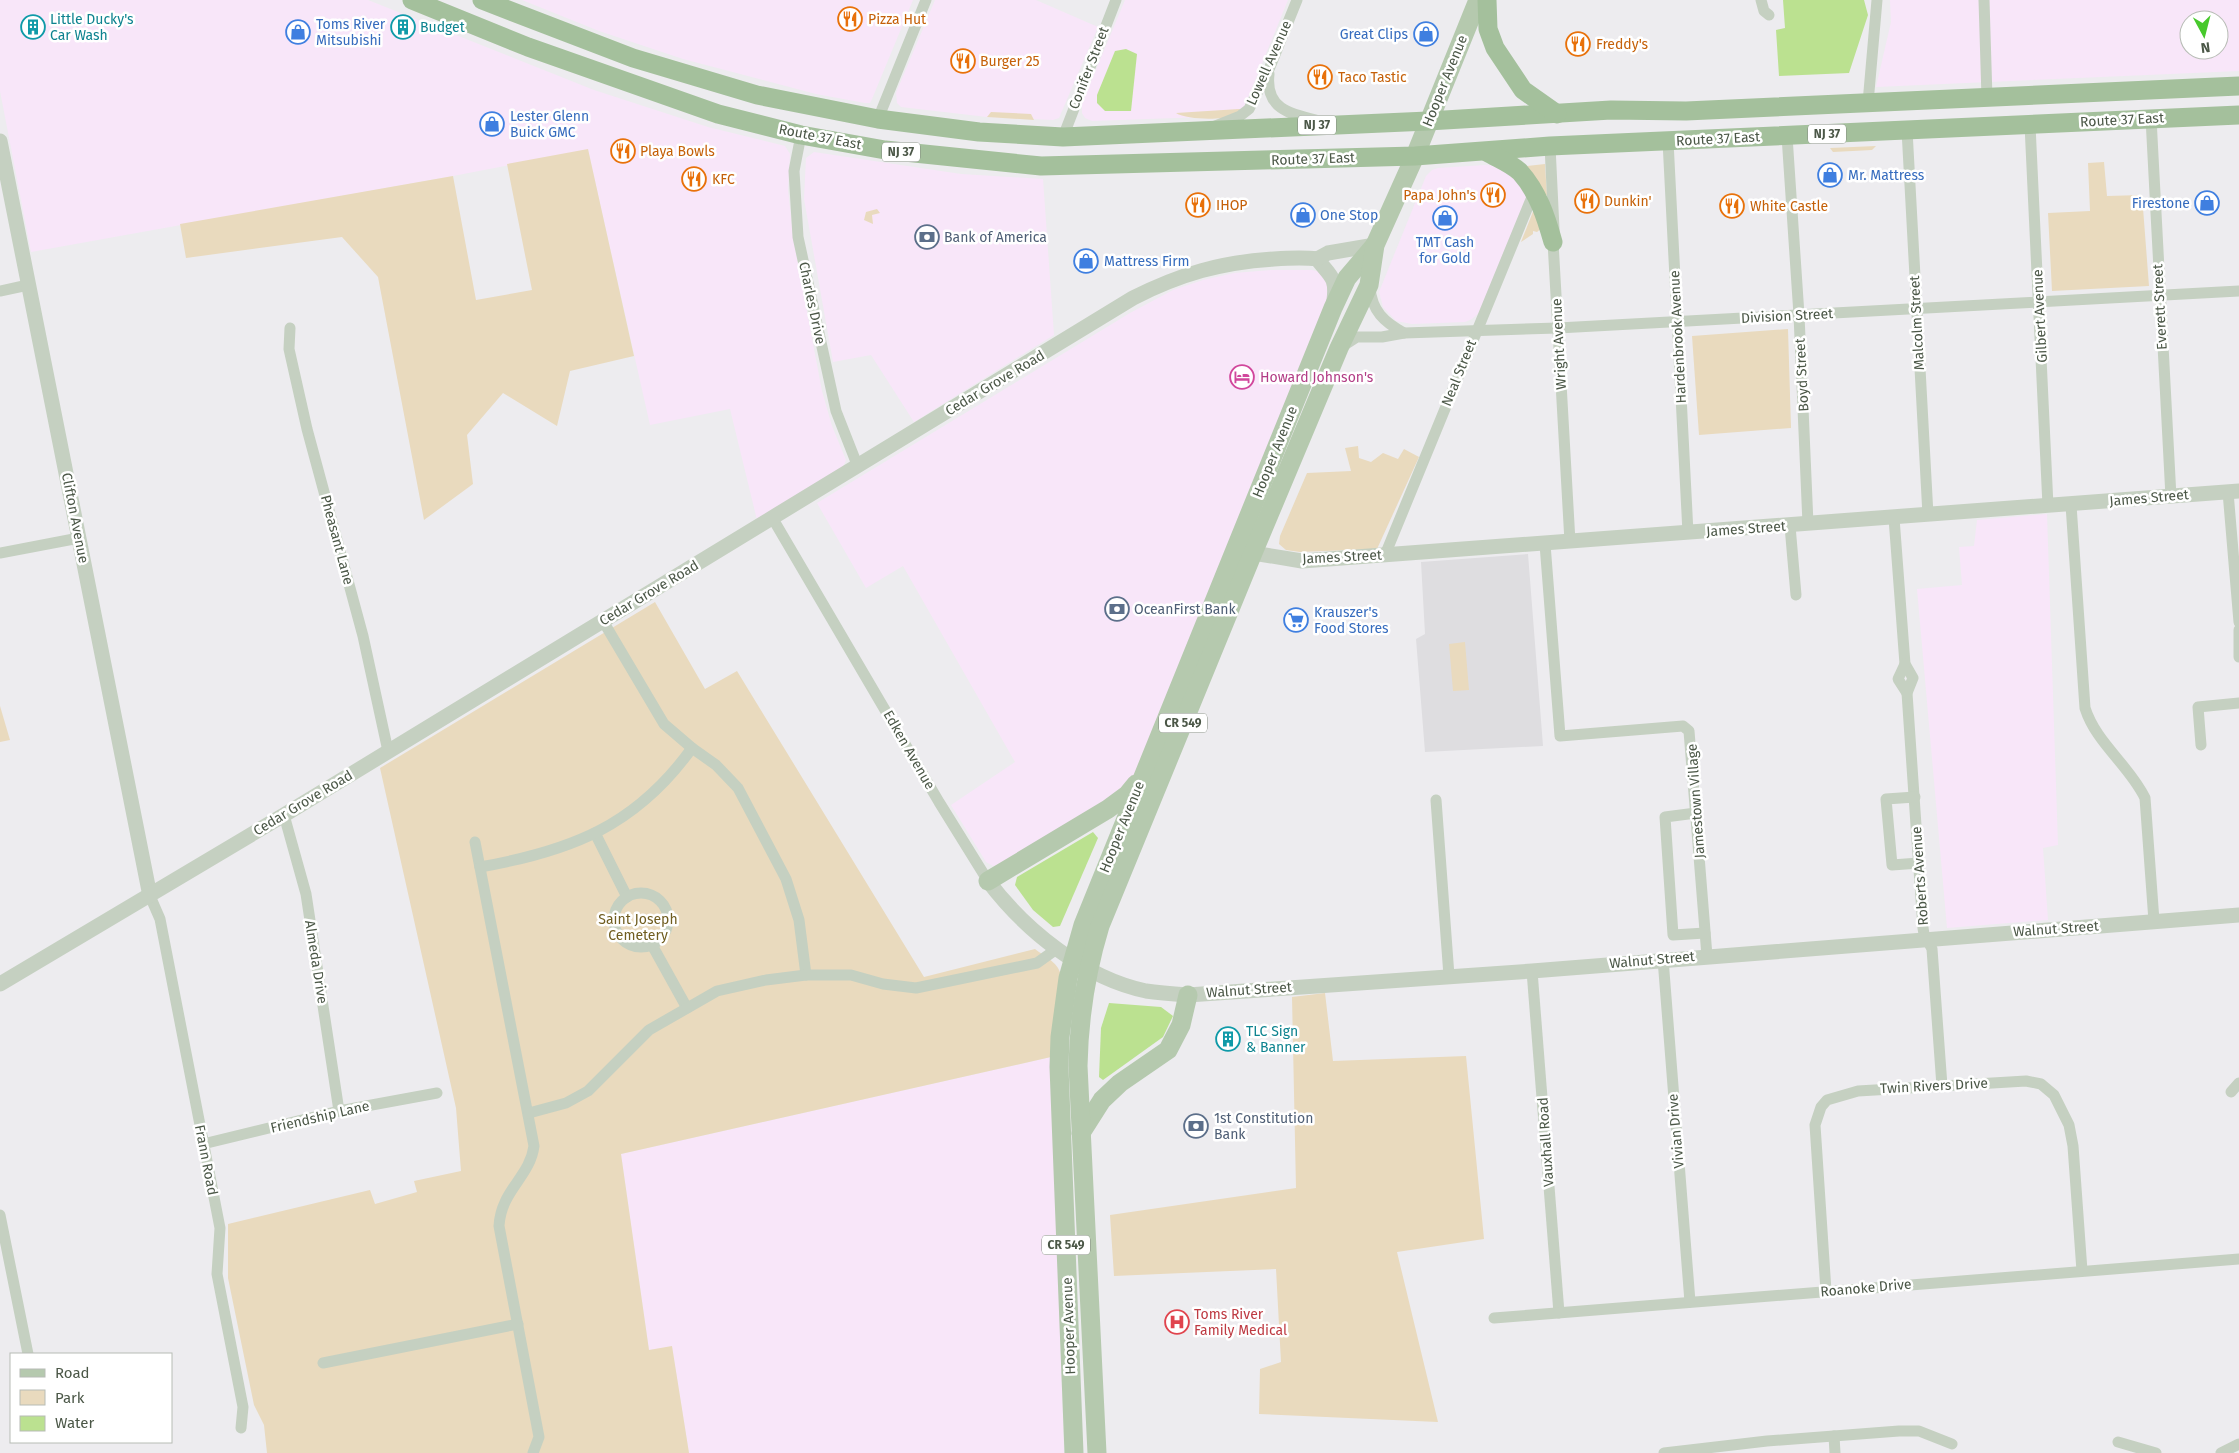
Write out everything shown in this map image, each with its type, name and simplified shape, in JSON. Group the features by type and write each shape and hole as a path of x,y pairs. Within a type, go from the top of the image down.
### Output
{"highway":[{"name":"Route 37 East","path":"412,0 528,47 648,91 718,114 801,135 894,151 1041,166 1415,156 1550,146 2239,115"},
{"name":"Route 37 East","path":"482,0 633,58 765,97 878,119 952,129 1063,137 1428,121 1611,110 1686,111 2239,86"},
{"path":"1487,0 1488,29 1496,48 1523,90 1557,114"},
{"path":"1487,152 1519,171 1545,212 1553,242"}],"main road":[{"name":"Hooper Avenue","path":"1074,1453 1059,1067 1060,1037 1068,978 1073,958 1083,925 1143,775 1333,308 1347,278 1375,245 1415,156 1478,0"},
{"name":"Hooper Avenue","path":"1095,1453 1092,1338 1078,1066 1079,1028 1073,958 1100,926 1252,554 1339,348 1370,285 1375,245"},
{"path":"988,881 1108,809 1127,795 1143,775"},
{"path":"1081,1132 1102,1100 1120,1083 1168,1050 1181,1025 1188,995"}],"street":[{"path":"878,119 926,0"},
{"name":"Conifer Street","path":"1063,137 1116,0"},
{"name":"Lowell Avenue","path":"1206,130 1246,112 1270,67 1297,0"},
{"path":"1761,0 1764,11 1769,15"},
{"path":"1868,104 1877,0"},
{"path":"1984,0 1987,98"},
{"path":"1270,67 1268,85 1271,97 1280,108 1294,115 1333,124"},
{"name":"Everett Street","path":"2151,118 2171,497"},
{"name":"Gilbert Avenue","path":"2030,125 2040,301 2048,506"},
{"name":"Malcolm Street","path":"1907,130 1928,515"},
{"name":"Charles Drive","path":"801,135 794,171 798,237 836,411 858,467"},
{"name":"Boyd Street","path":"1787,136 1799,315 1808,524"},
{"name":"Clifton Avenue","path":"0,141 150,896"},
{"name":"Hardenbrook Avenue","path":"1668,141 1688,534"},
{"name":"Wright Avenue","path":"1550,146 1553,242 1570,542"},
{"name":"Neal Street","path":"1386,554 1534,192"},
{"name":"Cedar Grove Road","path":"0,984 150,896 773,519 1133,298 1159,285 1201,270 1244,261 1281,258 1317,259 1328,253 1375,245"},
{"path":"1317,259 1330,272 1336,285 1333,308"},
{"path":"0,292 28,285"},
{"path":"1370,285 1371,301 1379,316 1404,333"},
{"name":"Division Street","path":"1339,348 1357,337 1382,337 1404,333 1558,328 1678,320 1916,310 2040,301 2239,291"},
{"name":"Pheasant Lane","path":"290,328 289,349 305,420 363,636 388,751"},
{"path":"2233,491 2239,622"},
{"name":"James Street","path":"1252,554 1302,561 1688,534 2233,491"},
{"path":"2071,505 2086,708 2090,722 2137,783 2144,798 2154,921"},
{"name":"Roberts Avenue","path":"1894,518 1905,664 1898,679 1907,693 1924,934 1932,949 1942,1086"},
{"name":"Edken Avenue","path":"773,519 939,802 988,881 1005,904 1033,931 1073,958"},
{"path":"1790,526 1796,595"},
{"path":"0,553 79,538"},
{"name":"Jamestown Village","path":"1545,544 1560,736 1683,726 1690,731 1707,956"},
{"path":"603,621 664,724 692,748 716,765 738,788 786,879 799,920 806,975"},
{"path":"2239,630 2239,657"},
{"path":"2201,745 2198,706 2239,703"},
{"path":"480,867 563,848 595,834 639,806 675,771 692,748"},
{"path":"1915,797 1886,799 1892,865 1919,864"},
{"path":"1436,800 1448,976"},
{"path":"1696,813 1665,817 1672,935 1705,933"},
{"name":"Almeda Drive","path":"284,815 306,894 339,1111"},
{"path":"595,834 628,897"},
{"path":"475,842 534,1146 532,1157 504,1202 500,1213 500,1226 539,1437 533,1453"},
{"path":"644,894 653,896 665,908 668,925 660,940 652,945 634,947 619,937 615,929 615,910 620,902 628,897 644,894"},
{"name":"Frann Road","path":"150,896 160,919 220,1228 217,1274 243,1408 241,1428"},
{"name":"Walnut Street","path":"1073,958 1108,979 1145,990 1188,995 2239,915"},
{"path":"652,945 687,1008"},
{"path":"529,1113 566,1103 588,1090 649,1030 718,991 766,980 806,975 851,975 883,984 916,988 1037,963 1073,958"},
{"name":"Vivian Drive","path":"1662,959 1690,1302"},
{"name":"Vauxhall Road","path":"1532,970 1559,1313"},
{"name":"Twin Rivers Drive","path":"1826,1291 1815,1125 1821,1107 1827,1100 1858,1091 2026,1081 2041,1084 2054,1095 2069,1125 2073,1146 2082,1271"},
{"name":"Friendship Lane","path":"203,1144 339,1111 437,1093"},
{"path":"0,1215 28,1353"},
{"name":"Roanoke Drive","path":"1494,1318 2239,1259"},
{"path":"323,1363 518,1324"},
{"path":"1664,1453 1690,1452 1767,1441 1919,1431 1936,1436 1952,1444"},
{"path":"1834,1436 1835,1453"},
{"path":"2118,1442 2156,1453"},
{"path":"2221,1453 2239,1444"}],"shaded area":[{"path":"0,0 368,0 594,90 708,127 785,146 790,154 788,190 794,243 822,391 832,426 846,460 843,467 757,520 730,409 650,425 588,150 31,252 0,91"},
{"path":"522,0 913,0 872,99 870,103 865,103 816,94 683,59 599,31"},
{"path":"935,0 1036,0 1098,27 1059,118 1053,120 987,117 901,107 897,103 896,93"},
{"path":"1125,0 1288,0 1243,110 1232,116 1092,121 1085,118 1082,113 1082,103"},
{"path":"1890,0 2239,0 2239,71 1876,87 1891,22"},
{"path":"814,152 961,174 1043,179 1054,335 914,422 871,355 833,362 804,199 806,158"},
{"path":"1498,166 1524,186 1526,198 1479,313 1465,322 1412,324 1396,321 1383,307 1379,292 1426,176 1432,170 1438,168"},
{"path":"1271,270 1312,270 1321,272 1332,293 1136,773 1120,793 1000,865 993,866 986,862 951,805 1015,762 903,566 866,588 817,503 1130,313 1173,290 1203,280 1234,273"},
{"path":"2047,514 2058,845 2043,848 2048,920 1947,928 1917,589 1962,585 1959,547 1974,546 1977,520"},
{"path":"1528,554 1543,746 1425,752 1416,639 1425,634 1421,562"},
{"path":"1051,1057 1064,1453 689,1453 672,1347 649,1350 621,1154"}],"green space":[{"path":"1243,110 1233,116 1221,118 1204,119 1176,113"},
{"path":"991,112 1031,114 1034,120 987,117"},
{"path":"1876,146 1872,150 1833,152 1830,148"},
{"path":"588,149 634,356 570,371 557,426 503,393 467,435 473,484 424,520 378,277 342,237 186,258 180,224 453,176 476,300 532,290 507,164"},
{"path":"2104,162 2107,196 2142,195 2149,286 2052,291 2048,213 2090,211 2088,163"},
{"path":"1545,164 1547,195 1545,196 1527,166"},
{"path":"877,209 880,213 872,215 873,224 864,220 866,212"},
{"path":"1534,209 1543,227 1537,232 1533,231 1533,234 1521,242"},
{"path":"1788,329 1791,428 1699,435 1692,336"},
{"path":"1358,446 1359,458 1371,462 1383,453 1398,459 1404,449 1419,457 1377,549 1300,552 1286,550 1279,544 1280,536 1307,473 1351,471 1345,448"},
{"name":"Saint Joseph Cemetery","path":"655,602 705,689 737,671 924,977 1035,949 1055,964 1061,977 1051,1057 621,1154 649,1350 672,1346 689,1453 267,1453 264,1425 254,1405 228,1278 228,1224 370,1190 375,1204 417,1192 414,1181 461,1171 456,1108 380,768"},
{"path":"1465,642 1469,690 1453,691 1449,644"},
{"path":"0,706 10,740 0,742"},
{"path":"1325,993 1333,1061 1466,1056 1484,1239 1397,1252 1438,1422 1259,1414 1260,1369 1281,1362 1276,1269 1114,1276 1110,1215 1296,1188 1292,997"}],"water":[{"path":"1783,0 1864,0 1868,15 1849,73 1779,76 1776,30 1785,28"},
{"path":"1126,49 1137,54 1131,111 1105,111 1097,103 1097,95 1115,51"},
{"path":"1093,832 1098,838 1060,926 1053,927 1033,910 1015,885 1017,877"},
{"path":"1109,1003 1161,1007 1173,1016 1163,1037 1103,1080 1099,1077 1101,1028"}],"place":[{"name":"Pizza Hut","path":"850,19"},
{"name":"Little Ducky's Car Wash","path":"33,27"},
{"name":"Budget","path":"403,27"},
{"name":"Toms River Mitsubishi","path":"298,32"},
{"name":"Great Clips","path":"1426,34"},
{"name":"Freddy's","path":"1578,44"},
{"name":"Burger 25","path":"963,61"},
{"name":"Taco Tastic","path":"1320,77"},
{"name":"Lester Glenn Buick GMC","path":"492,124"},
{"name":"Playa Bowls","path":"623,151"},
{"name":"Mr. Mattress","path":"1830,175"},
{"name":"KFC","path":"694,179"},
{"name":"Papa John's","path":"1493,195"},
{"name":"Dunkin'","path":"1587,201"},
{"name":"Firestone","path":"2207,203"},
{"name":"IHOP","path":"1198,205"},
{"name":"White Castle","path":"1732,206"},
{"name":"One Stop","path":"1303,215"},
{"name":"TMT Cash for Gold","path":"1445,218"},
{"name":"Bank of America","path":"927,237"},
{"name":"Mattress Firm","path":"1086,261"},
{"name":"Howard Johnson's","path":"1242,377"},
{"name":"OceanFirst Bank","path":"1117,609"},
{"name":"Krauszer's Food Stores","path":"1296,620"},
{"name":"TLC Sign & Banner","path":"1228,1039"},
{"name":"1st Constitution Bank","path":"1196,1126"},
{"name":"Toms River Family Medical","path":"1177,1322"}]}
